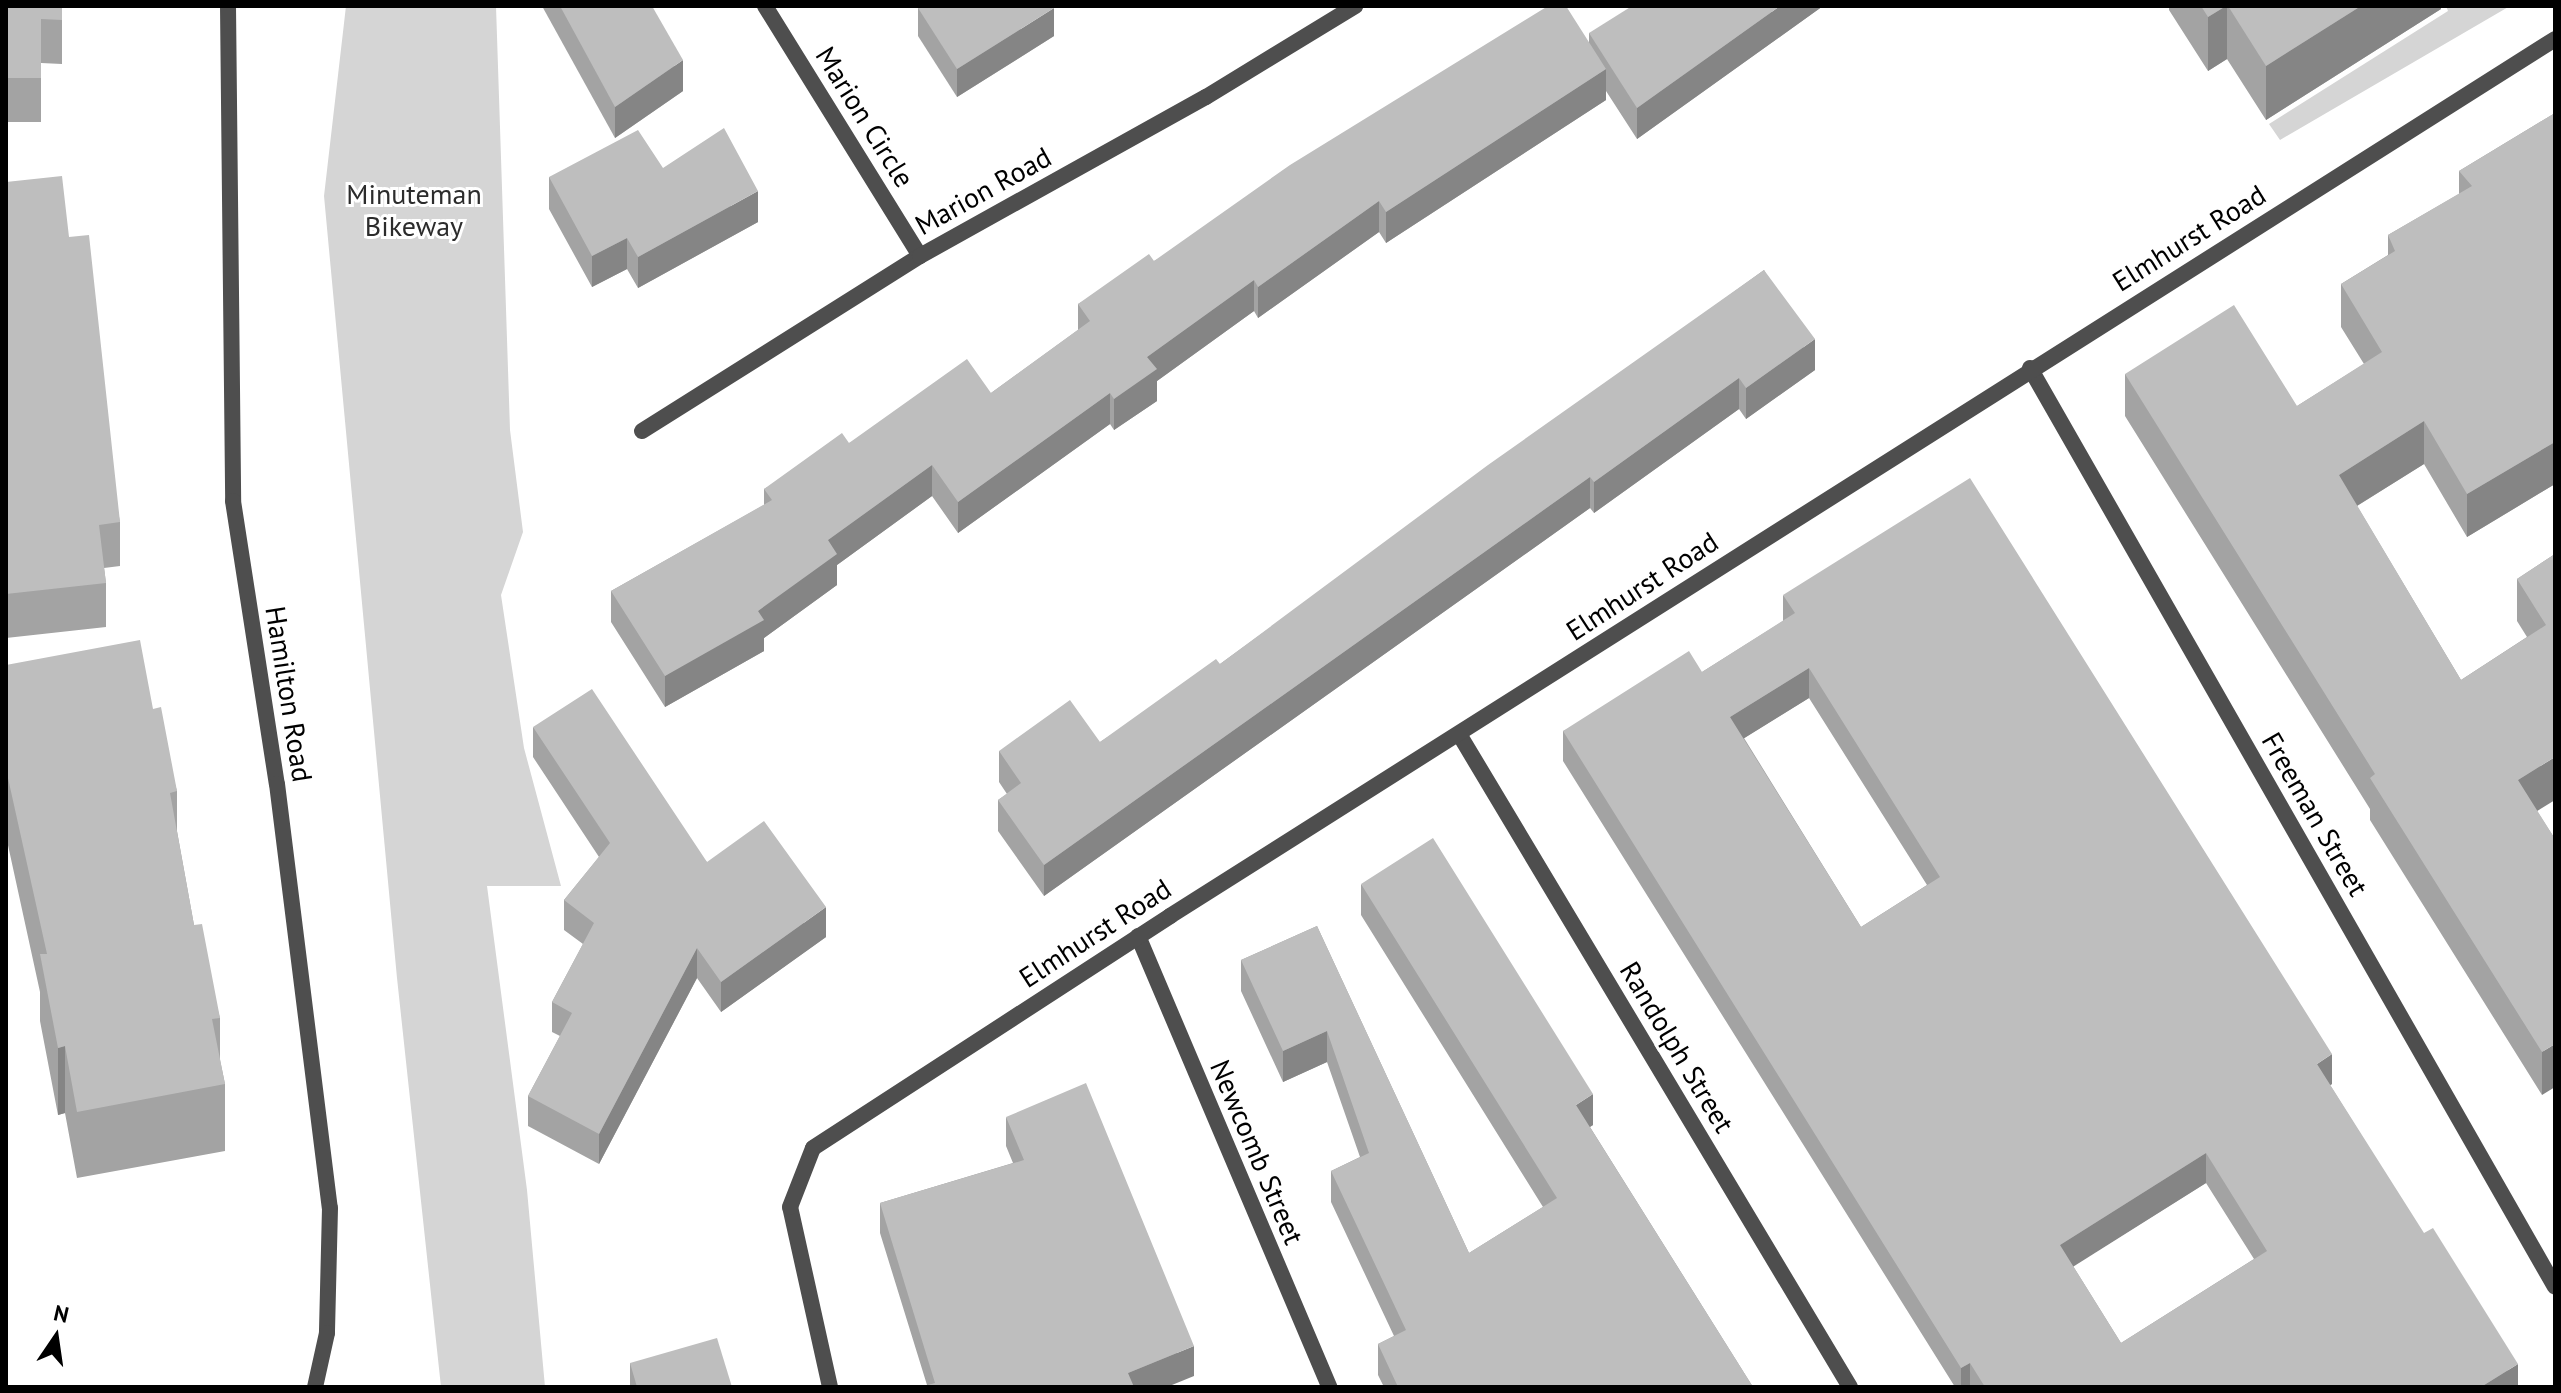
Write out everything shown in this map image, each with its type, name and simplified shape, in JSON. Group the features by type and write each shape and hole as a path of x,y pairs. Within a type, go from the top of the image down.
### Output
{"street":[{"name":"Hamilton Road","path":"228,6 233,501 277,784 330,1208 327,1333 315,1387"},
{"name":"Marion Circle","path":"765,6 920,256"},
{"name":"Marion Road","path":"642,431 920,256 1206,97 1355,6"},
{"name":"Elmhurst Road","path":"830,1387 790,1207 813,1148 1138,936 2030,368 2555,39"},
{"name":"Freeman Street","path":"2030,368 2555,1287"},
{"name":"Randolph Street","path":"1459,734 1850,1387"},
{"name":"Newcomb Street","path":"1138,936 1329,1387"}],"green space":[{"name":"Minuteman Bikeway","path":"346,6 496,6 510,430 523,532 501,595 524,748 561,886 487,886 527,1190 545,1387 441,1387 397,978 324,196"},
{"path":"2446,6 2510,6 2280,140 2269,124 2448,11"}],"building":[{"path":"6,6 62,6 62,20 41,19 41,78 6,78"},
{"path":"560,6 652,6 683,60 615,107"},
{"path":"1548,6 1566,6 1606,69 1386,212 1379,201 1258,287 1254,280 1147,357 1157,369 1114,399 1110,393 958,502 932,465 828,540 837,554 758,611 764,620 665,676 611,591 772,500 764,489 842,433 849,443 967,359 991,393 1090,321 1078,304 1149,254 1154,261 1290,165"},
{"path":"1632,6 1780,6 1637,108 1589,33"},
{"path":"2201,6 2226,6 2208,17"},
{"path":"2228,6 2361,6 2266,66"},
{"path":"918,8 1054,8 957,69"},
{"path":"2555,113 2555,442 2467,494 2424,421 2339,475 2461,680 2546,625 2517,579 2555,554 2555,757 2518,780 2555,839 2555,1044 2542,1052 2370,778 2375,774 2125,374 2234,305 2297,406 2382,352 2341,284 2395,251 2388,235 2472,186 2459,171"},
{"path":"724,128 758,191 638,257 627,238 592,256 549,177 638,130 663,168"},
{"path":"62,176 69,237 89,235 120,522 99,525 106,583 6,594 6,182"},
{"path":"1764,270 1815,339 1746,388 1739,378 1594,482 1590,477 1044,865 998,800 1021,783 999,751 1070,700 1100,742 1216,659 1220,664 1488,465"},
{"path":"1970,478 2332,1054 2317,1064 2424,1233 2433,1228 2518,1364 2481,1387 1985,1387 1970,1363 1961,1368 1563,731 1689,651 1702,672 1795,613 1783,595","holes":["1809,668 1940,877 1861,927 1730,717","2206,1153 2267,1251 2121,1343 2060,1245"]},
{"path":"140,640 153,709 161,707 177,791 170,793 194,925 202,924 220,1018 212,1019 225,1084 77,1112 65,1046 58,1048 40,954 47,954 6,769 6,665"},
{"path":"592,689 707,862 764,821 826,907 721,982 697,948 599,1134 528,1096 572,1013 552,1002 594,923 564,900 610,843 533,727"},
{"path":"1433,838 1593,1094 1576,1105 1753,1387 1398,1387 1378,1344 1406,1330 1331,1171 1369,1153 1327,1031 1283,1051 1241,960 1317,926 1469,1253 1557,1198 1361,884"},
{"path":"1086,1083 1194,1346 1128,1373 1134,1387 921,1387 935,1383 880,1203 1024,1160 1006,1117"},
{"path":"717,1338 732,1387 637,1387 630,1363"}]}
